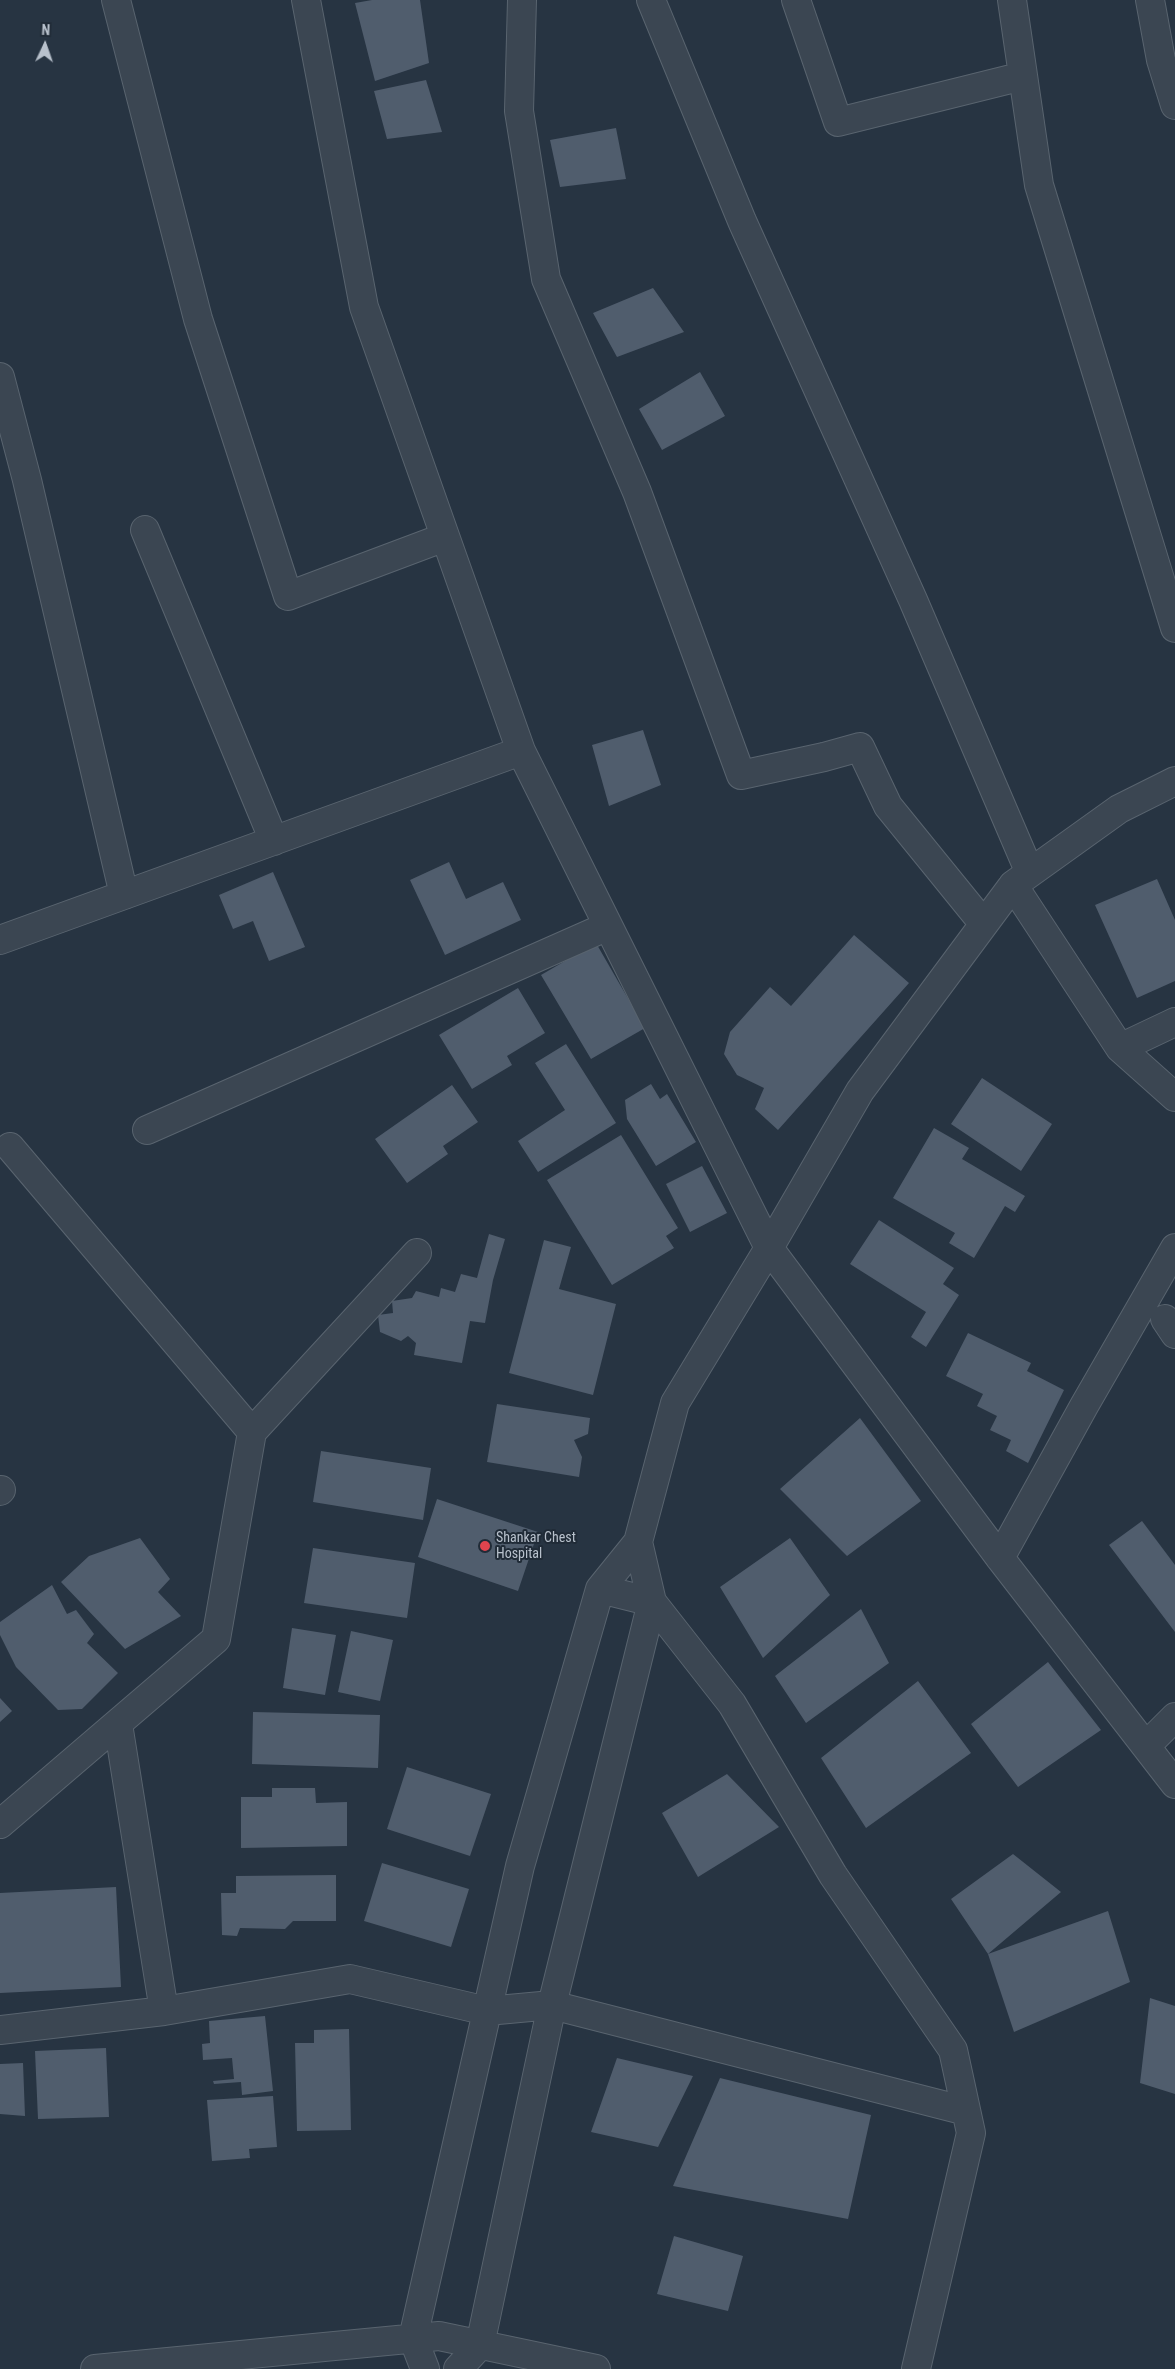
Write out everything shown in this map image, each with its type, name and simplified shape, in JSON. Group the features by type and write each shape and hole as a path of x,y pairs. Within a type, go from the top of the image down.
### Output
{"street":[{"path":"116,0 198,319 288,596 445,537"},
{"path":"306,0 364,307 521,751 769,1248 1000,1558 1175,1784"},
{"path":"522,0 519,111 546,278 637,492 741,775 860,747 888,806 983,923"},
{"path":"651,0 742,221 913,600 1022,879 1120,1048 1175,1097"},
{"path":"796,0 838,122 1023,76"},
{"path":"1012,0 1039,185 1175,628"},
{"path":"1150,0 1161,60 1175,105"},
{"path":"0,377 27,480 124,895"},
{"path":"145,530 274,840"},
{"path":"0,940 521,751"},
{"path":"425,2369 413,2338 520,1866 600,1589 638,1542 675,1404 769,1248 860,1091 983,923 1022,879 1119,808 1175,781"},
{"path":"147,1130 608,926"},
{"path":"1120,1048 1175,1022"},
{"path":"10,1147 252,1432"},
{"path":"1000,1558 1084,1406 1175,1248"},
{"path":"0,1824 216,1639 252,1432 417,1253"},
{"path":"638,1542 652,1602 732,1704 833,1875 953,2050 970,2133 916,2369"},
{"path":"600,1589 652,1602"},
{"path":"458,2369 480,2345 552,2005 652,1602"},
{"path":"1146,1746 1175,1717"},
{"path":"118,1724 164,2011"},
{"path":"0,2030 164,2011 350,1979 487,2010 552,2005 966,2111"},
{"path":"95,2369 439,2336 596,2369"}],"building":[{"path":"372,0 420,0 429,63 375,81 355,3"},
{"path":"426,80 442,132 387,139 374,91"},
{"path":"616,128 626,179 560,187 550,140"},
{"path":"653,288 684,332 617,357 593,313"},
{"path":"700,372 725,416 662,450 639,409"},
{"path":"643,730 661,785 609,806 592,745"},
{"path":"449,862 466,899 503,882 521,920 445,955 410,880"},
{"path":"273,872 305,947 269,961 253,921 233,929 219,895"},
{"path":"1157,879 1175,920 1175,981 1137,998 1095,905"},
{"path":"854,935 909,983 778,1130 755,1109 764,1088 737,1075 724,1054 730,1032 770,987 791,1006"},
{"path":"596,943 645,1028 591,1059 541,975"},
{"path":"518,988 545,1033 507,1056 512,1065 472,1089 439,1035"},
{"path":"566,1044 616,1123 538,1172 518,1141 565,1110 535,1063"},
{"path":"982,1078 1052,1124 1021,1171 951,1124"},
{"path":"651,1084 660,1099 667,1094 696,1142 656,1166 627,1119 625,1100"},
{"path":"452,1085 478,1122 443,1146 448,1154 407,1183 375,1139"},
{"path":"934,1128 969,1148 962,1159 1025,1196 1015,1212 1005,1206 974,1258 949,1243 955,1233 893,1198"},
{"path":"621,1135 678,1228 666,1236 674,1248 612,1285 547,1180"},
{"path":"702,1166 727,1213 690,1232 666,1184"},
{"path":"879,1220 954,1268 943,1284 959,1295 926,1347 911,1337 926,1312 850,1264"},
{"path":"489,1234 505,1239 493,1280 485,1323 470,1321 462,1363 414,1355 416,1343 408,1336 401,1341 380,1332 378,1315 393,1313 392,1301 412,1298 416,1291 439,1297 441,1288 455,1292 461,1274 477,1278"},
{"path":"544,1240 571,1247 559,1289 616,1304 593,1395 509,1373"},
{"path":"968,1333 1031,1363 1027,1371 1064,1390 1028,1463 1006,1451 1011,1440 990,1430 997,1416 977,1406 983,1394 946,1376"},
{"path":"497,1404 590,1418 588,1434 574,1440 582,1457 579,1477 487,1462"},
{"path":"860,1418 921,1501 847,1556 780,1489"},
{"path":"321,1451 431,1468 423,1520 313,1502"},
{"path":"437,1499 538,1532 518,1591 418,1557"},
{"path":"1142,1521 1175,1565 1175,1632 1109,1545"},
{"path":"140,1538 170,1579 158,1592 181,1616 125,1649 61,1582 89,1556"},
{"path":"790,1538 830,1595 763,1658 720,1587"},
{"path":"313,1548 415,1563 407,1618 304,1603"},
{"path":"52,1585 67,1614 76,1610 94,1634 87,1643 118,1673 82,1709 58,1710 16,1667 0,1635 0,1622"},
{"path":"861,1609 889,1663 806,1723 775,1676"},
{"path":"292,1628 336,1635 325,1695 283,1688"},
{"path":"351,1631 393,1640 380,1701 338,1692"},
{"path":"1048,1662 1101,1730 1018,1787 971,1724"},
{"path":"918,1681 971,1753 866,1828 821,1758"},
{"path":"0,1698 12,1711 0,1722"},
{"path":"253,1712 380,1715 378,1768 252,1764"},
{"path":"407,1767 491,1794 470,1856 387,1829"},
{"path":"727,1774 779,1827 698,1877 662,1813"},
{"path":"272,1788 315,1788 316,1803 347,1802 347,1846 241,1848 241,1797 272,1797"},
{"path":"1013,1854 1061,1892 988,1954 951,1899"},
{"path":"382,1863 469,1889 451,1947 364,1921"},
{"path":"336,1875 336,1921 293,1921 285,1929 240,1928 237,1936 222,1935 221,1893 236,1893 236,1876"},
{"path":"116,1887 121,1987 0,1993 0,1893"},
{"path":"1108,1911 1130,1982 1014,2032 988,1954"},
{"path":"1150,1998 1175,2006 1175,2094 1140,2083"},
{"path":"265,2016 273,2091 242,2095 241,2082 214,2084 213,2081 234,2079 232,2058 203,2060 202,2044 210,2043 209,2021"},
{"path":"349,2029 351,2130 297,2131 295,2043 314,2043 314,2030"},
{"path":"106,2048 109,2117 38,2119 35,2051"},
{"path":"617,2058 693,2076 658,2147 591,2132"},
{"path":"23,2063 25,2116 0,2114 0,2064"},
{"path":"720,2078 871,2115 848,2219 673,2186"},
{"path":"273,2096 277,2147 249,2149 250,2158 212,2161 207,2100"},
{"path":"674,2236 743,2256 728,2311 657,2294"}],"place":[{"name":"Shankar Chest Hospital","path":"485,1546"}]}
